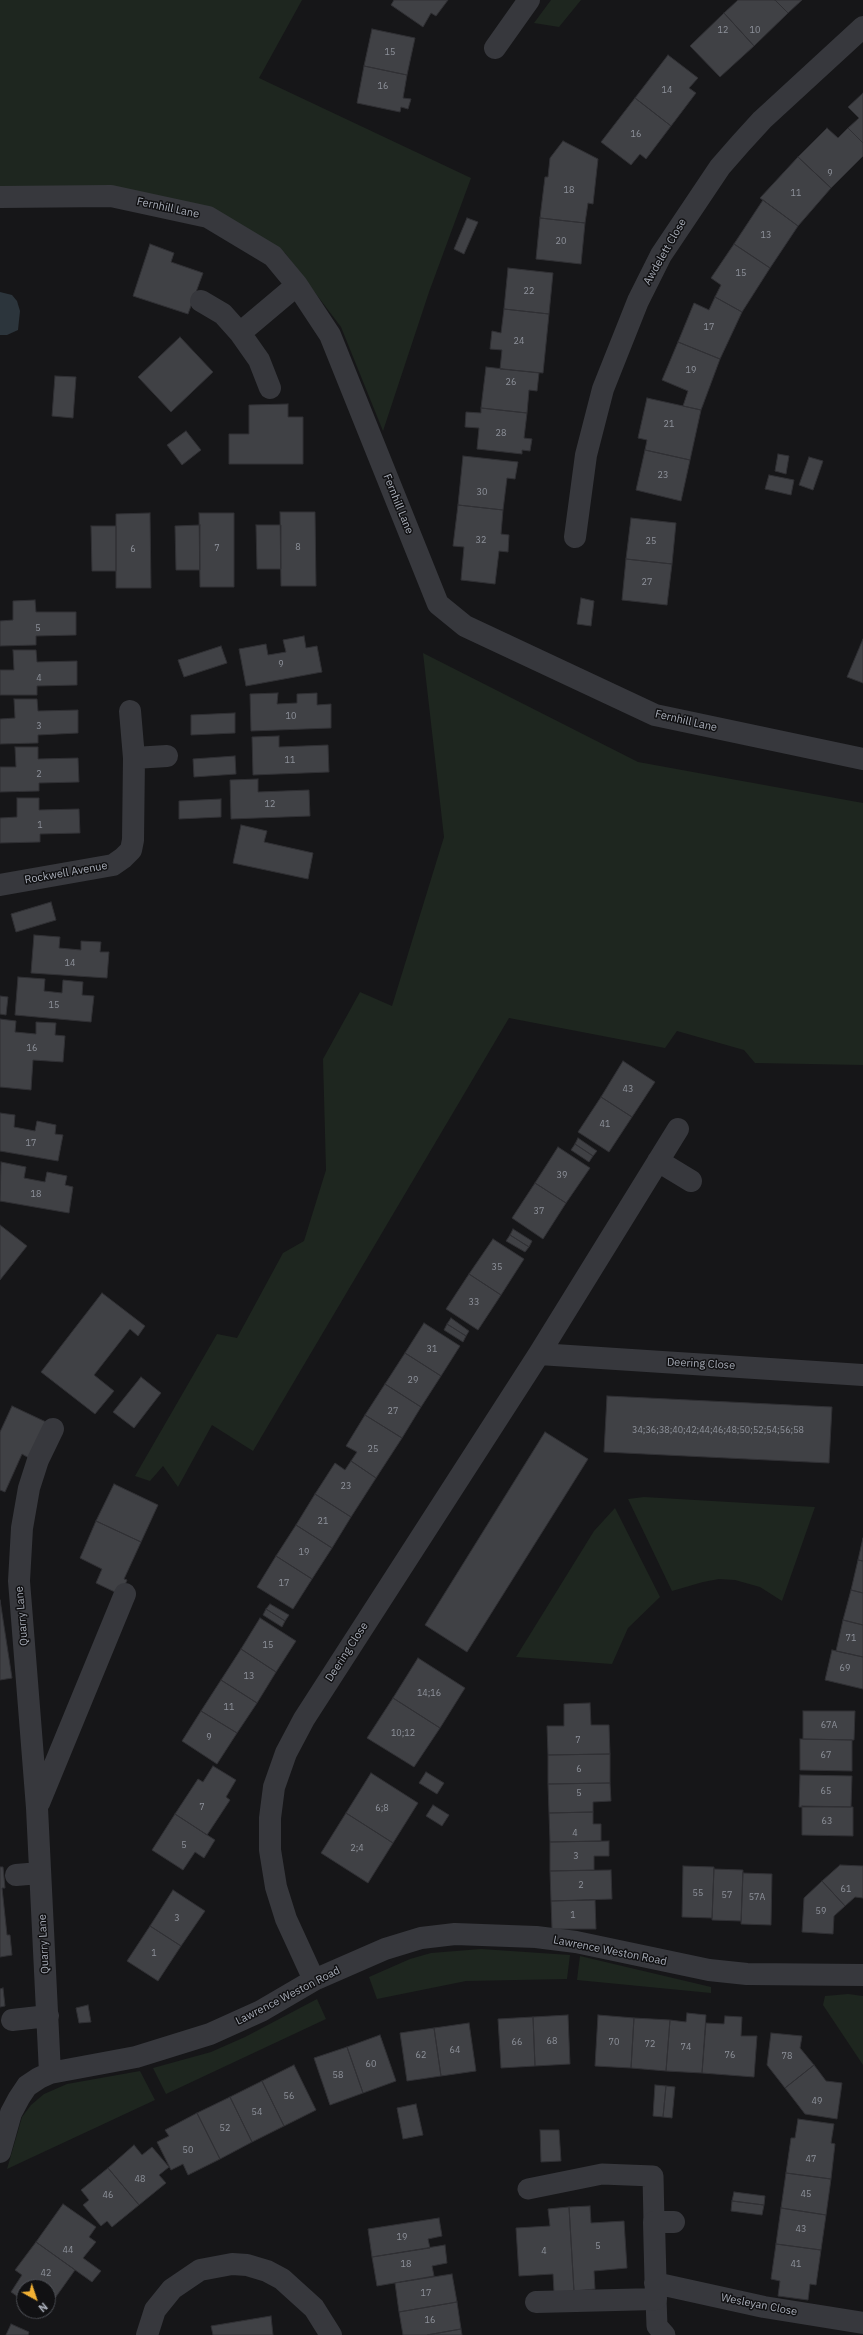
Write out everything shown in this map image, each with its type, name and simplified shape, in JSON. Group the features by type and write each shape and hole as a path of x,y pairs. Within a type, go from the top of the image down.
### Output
{"street":[{"path":"495,48 529,0"},
{"name":"Awdelett Close","path":"575,537 586,455 596,412 626,330 661,254 720,167 741,143 762,120 863,27"},
{"name":"Fernhill Lane","path":"0,197 111,196 208,217 273,256 296,285 330,335 438,604 465,626 655,715 863,759"},
{"path":"240,333 296,285"},
{"path":"201,301 223,314 240,333 259,360 270,388"},
{"name":"Rockwell Avenue","path":"0,885 113,865 131,850 134,840 134,758 130,711"},
{"path":"134,758 167,756"},
{"name":"Deering Close","path":"314,1980 286,1919 276,1887 270,1850 270,1818 274,1787 286,1753 304,1719 539,1354 678,1128"},
{"path":"658,1161 691,1181"},
{"name":"Deering Close","path":"539,1354 863,1375"},
{"name":"Quarry Lane","path":"50,2073 37,1808 19,1581 25,1507 33,1473 53,1429"},
{"name":"Quarry Lane","path":"37,1808 125,1594"},
{"path":"16,1875 40,1873"},
{"name":"Lawrence Weston Road","path":"0,2152 11,2113 19,2098 27,2086 50,2073 136,2057 210,2034 261,2011 314,1980 385,1949 421,1938 455,1934 499,1934 570,1941 709,1970 747,1974 863,1975"},
{"path":"12,2020 48,2016"},
{"path":"655,2291 664,2222"},
{"path":"146,2335 155,2310 172,2289 200,2270 232,2264 247,2265 267,2271 282,2279 314,2308 331,2335"},
{"name":"Wesleyan Close","path":"536,2302 655,2291 863,2323"}],"lane":[{"path":"528,2189 602,2174 653,2176 664,2222"},
{"path":"655,2291 657,2326 665,2335"}],"shaded area":[{"path":"0,0 302,0 259,78 471,178 429,292 383,431 341,327 285,253 209,209 0,188"},
{"path":"551,0 581,0 559,27 534,23"},
{"path":"0,292 12,295 17,301 20,311 18,330 7,335 0,335"},
{"path":"423,653 638,762 863,803 863,1065 755,1063 744,1050 677,1031 665,1048 509,1018 253,1451 212,1425 178,1487 163,1466 150,1481 135,1476 217,1334 237,1338 283,1253 304,1241 326,1170 323,1059 360,992 392,1006 444,837"},
{"path":"644,1497 815,1507 782,1601 760,1587 735,1580 719,1579 672,1591 628,1499"},
{"path":"615,1508 660,1597 628,1628 612,1664 516,1657 594,1531"},
{"path":"481,1949 570,1955 567,1979 466,1981 377,1999 369,1977 410,1959 431,1953"},
{"path":"580,1956 711,1987 711,1993 577,1980"},
{"path":"848,1994 863,1996 863,2065 823,2005 825,1996"},
{"path":"317,1999 326,2019 166,2094 153,2068 211,2052 245,2037"},
{"path":"140,2071 155,2100 7,2169 22,2117 31,2105 44,2094 67,2084"}],"building":[{"path":"394,0 448,0 436,16 431,13 423,27 391,5"},
{"path":"738,0 775,0 788,13 754,46 724,13"},
{"path":"775,0 802,0 788,13"},
{"path":"724,13 754,46 720,77 690,46"},
{"path":"372,29 415,38 407,75 364,66"},
{"path":"668,55 698,78 689,88 696,93 671,126 635,98"},
{"path":"364,66 407,75 403,98 411,99 408,109 401,107 400,112 357,103"},
{"path":"863,93 863,143 848,128 859,118 848,107"},
{"path":"635,98 671,126 646,159 640,154 631,165 601,142"},
{"path":"827,128 838,138 848,128 863,143 863,156 831,188 798,157"},
{"path":"563,141 598,159 593,204 588,203 585,223 540,218 545,177 548,177 550,158"},
{"path":"798,157 831,188 798,226 760,198"},
{"path":"763,200 798,226 770,268 734,244"},
{"path":"467,218 478,222 464,254 454,249"},
{"path":"540,218 585,223 581,264 536,259"},
{"path":"150,244 174,253 171,262 203,273 188,314 133,296"},
{"path":"734,244 770,268 742,312 715,297 721,285 711,278"},
{"path":"508,268 553,273 549,314 504,309"},
{"path":"715,297 742,312 720,359 678,342 694,303 709,310"},
{"path":"504,309 549,314 543,373 500,369 502,350 490,349 492,331 501,333"},
{"path":"180,337 213,372 171,412 138,377"},
{"path":"678,342 720,359 701,410 683,406 688,391 662,380"},
{"path":"486,367 539,373 537,391 529,390 527,413 481,408"},
{"path":"55,376 76,377 73,418 52,416"},
{"path":"647,398 701,410 690,460 645,450 647,440 638,438"},
{"path":"288,404 288,417 303,417 303,464 229,464 229,434 249,434 249,405"},
{"path":"481,408 527,413 524,438 532,439 530,451 522,450 522,454 477,449 479,428 465,427 466,412 481,413"},
{"path":"186,431 201,450 182,465 167,445"},
{"path":"645,450 690,460 681,501 636,490"},
{"path":"778,454 789,456 786,474 775,471"},
{"path":"463,456 518,462 515,479 507,478 503,510 458,505"},
{"path":"809,457 823,461 813,490 799,485"},
{"path":"769,475 794,480 791,495 765,489"},
{"path":"458,505 503,510 501,534 509,535 508,552 499,551 495,584 461,580 464,547 453,546"},
{"path":"280,512 315,512 316,586 281,586"},
{"path":"150,513 151,588 116,588 116,514"},
{"path":"199,513 234,513 234,587 200,587"},
{"path":"631,518 676,523 672,564 626,559"},
{"path":"200,525 200,570 176,570 175,526"},
{"path":"256,525 281,525 281,569 257,569"},
{"path":"91,526 116,526 116,571 92,571"},
{"path":"626,559 672,564 667,605 622,600"},
{"path":"581,598 594,601 591,626 577,624"},
{"path":"35,600 36,612 76,612 76,635 36,636 36,645 0,646 0,621 13,620 13,601"},
{"path":"304,636 306,648 317,646 322,672 246,686 239,649 266,644 268,655 286,652 283,640"},
{"path":"863,639 863,683 847,677"},
{"path":"221,646 227,663 184,677 178,660"},
{"path":"13,650 36,650 37,662 77,661 77,685 37,686 37,695 0,695 0,670 14,670"},
{"path":"278,693 277,704 297,703 297,694 317,693 317,705 331,704 331,728 251,731 250,694"},
{"path":"14,699 37,699 38,711 78,710 78,733 38,735 38,743 0,744 0,719 15,718"},
{"path":"235,713 235,733 191,735 191,715"},
{"path":"279,736 279,747 328,745 329,772 253,775 252,737"},
{"path":"15,747 38,747 38,759 78,758 79,782 39,783 39,791 0,792 0,767 16,767"},
{"path":"235,756 236,774 194,777 193,759"},
{"path":"258,779 258,792 309,790 310,816 231,819 230,780"},
{"path":"17,798 39,798 39,810 79,809 80,833 40,834 40,842 0,843 0,818 17,817"},
{"path":"221,799 221,817 179,819 179,801"},
{"path":"241,825 267,831 264,842 313,853 308,879 233,863"},
{"path":"51,902 56,920 16,932 11,914"},
{"path":"34,935 60,937 59,948 81,950 81,941 101,942 100,952 109,952 107,978 31,973"},
{"path":"18,977 45,979 44,991 62,993 63,980 83,982 82,995 94,996 91,1022 15,1015"},
{"path":"0,996 8,997 6,1015 0,1014"},
{"path":"0,1019 16,1021 15,1032 36,1034 36,1022 56,1023 55,1035 65,1036 63,1062 33,1060 31,1090 0,1087"},
{"path":"623,1061 655,1082 632,1117 601,1097"},
{"path":"601,1097 632,1117 609,1152 578,1132"},
{"path":"0,1113 15,1115 14,1127 35,1131 37,1121 56,1125 55,1134 63,1135 58,1161 0,1151"},
{"path":"578,1138 597,1151 593,1156 575,1144"},
{"path":"575,1144 593,1156 589,1162 571,1150"},
{"path":"558,1147 590,1168 566,1203 535,1183"},
{"path":"1,1162 26,1167 24,1178 45,1182 47,1172 67,1176 65,1185 73,1187 69,1213 0,1201"},
{"path":"535,1183 566,1203 543,1239 512,1218"},
{"path":"0,1225 27,1246 0,1280"},
{"path":"513,1229 532,1241 529,1247 510,1235"},
{"path":"510,1235 529,1247 525,1252 506,1241"},
{"path":"493,1239 524,1259 501,1295 469,1274"},
{"path":"469,1274 501,1295 478,1330 446,1309"},
{"path":"102,1293 145,1326 138,1336 130,1329 94,1375 114,1391 95,1414 41,1372"},
{"path":"451,1318 469,1331 466,1336 447,1324"},
{"path":"424,1323 460,1346 441,1376 405,1353"},
{"path":"447,1324 466,1336 463,1342 444,1330"},
{"path":"405,1353 441,1376 421,1407 385,1384"},
{"path":"141,1377 161,1393 134,1428 113,1412"},
{"path":"385,1384 421,1407 402,1438 365,1415"},
{"path":"607,1396 832,1407 829,1463 604,1452"},
{"path":"12,1406 46,1422 29,1458 22,1454 5,1492 0,1490 0,1432"},
{"path":"365,1415 402,1438 376,1478 351,1461 357,1452 346,1446"},
{"path":"545,1432 588,1459 467,1652 425,1625"},
{"path":"351,1461 376,1478 351,1517 315,1494 335,1463 345,1470"},
{"path":"114,1484 158,1505 141,1542 96,1521"},
{"path":"315,1494 351,1517 332,1548 296,1525"},
{"path":"96,1521 141,1542 124,1579 127,1580 121,1595 96,1583 102,1569 80,1558"},
{"path":"296,1525 332,1548 312,1579 276,1556"},
{"path":"863,1538 863,1561 858,1560"},
{"path":"276,1556 312,1579 293,1609 257,1587"},
{"path":"858,1560 863,1561 863,1593 851,1590"},
{"path":"851,1590 863,1593 863,1625 843,1620"},
{"path":"0,1600 12,1678 0,1680"},
{"path":"270,1604 289,1615 285,1621 266,1609"},
{"path":"266,1609 285,1621 282,1627 263,1615"},
{"path":"260,1618 296,1641 276,1672 241,1649"},
{"path":"843,1620 863,1625 863,1657 836,1651"},
{"path":"241,1649 276,1672 257,1703 221,1680"},
{"path":"832,1650 863,1657 863,1689 825,1680"},
{"path":"418,1658 465,1688 440,1728 393,1698"},
{"path":"221,1680 257,1703 237,1733 201,1711"},
{"path":"393,1698 440,1728 414,1767 367,1738"},
{"path":"590,1703 591,1725 609,1725 610,1754 548,1755 547,1726 564,1726 564,1704"},
{"path":"201,1711 237,1733 217,1764 182,1741"},
{"path":"803,1711 855,1711 854,1740 803,1739"},
{"path":"800,1739 852,1740 852,1771 800,1770"},
{"path":"610,1754 610,1783 548,1784 548,1755"},
{"path":"213,1766 236,1780 226,1797 230,1800 207,1835 175,1814 198,1779 203,1782"},
{"path":"426,1772 444,1783 437,1794 419,1783"},
{"path":"371,1773 418,1803 393,1843 346,1813"},
{"path":"800,1775 852,1776 851,1807 799,1807"},
{"path":"610,1783 611,1801 593,1802 593,1812 549,1813 548,1784"},
{"path":"433,1805 449,1815 442,1826 426,1816"},
{"path":"802,1806 853,1807 853,1836 802,1835"},
{"path":"593,1812 593,1824 601,1824 601,1841 550,1842 549,1813"},
{"path":"346,1813 393,1843 368,1883 321,1853"},
{"path":"175,1814 215,1840 204,1858 195,1852 183,1870 152,1850"},
{"path":"609,1841 609,1856 594,1856 594,1870 550,1871 550,1842"},
{"path":"840,1865 863,1866 863,1898 855,1897 845,1906 822,1881"},
{"path":"683,1866 714,1867 712,1918 682,1917"},
{"path":"0,1867 3,1867 5,1888 2,1888 7,1935 10,1935 12,1955 0,1957"},
{"path":"714,1869 743,1870 741,1921 712,1920"},
{"path":"611,1870 612,1899 551,1901 550,1871"},
{"path":"743,1873 772,1874 771,1925 741,1924"},
{"path":"822,1881 845,1906 834,1916 833,1934 802,1932 804,1898"},
{"path":"173,1890 205,1911 181,1946 150,1926"},
{"path":"595,1900 596,1929 552,1929 551,1901"},
{"path":"150,1926 181,1946 158,1981 127,1961"},
{"path":"3,1988 5,2006 0,2007 0,1989"},
{"path":"88,2005 91,2022 79,2023 76,2008"},
{"path":"687,2013 706,2015 702,2073 666,2071 670,2020 686,2022"},
{"path":"568,2015 570,2064 535,2066 533,2017"},
{"path":"598,2015 634,2018 631,2068 595,2066"},
{"path":"725,2016 742,2017 741,2036 757,2036 754,2077 702,2073 706,2023 724,2024"},
{"path":"533,2017 535,2066 501,2068 498,2019"},
{"path":"634,2018 670,2020 666,2071 631,2068"},
{"path":"469,2023 476,2071 441,2076 434,2028"},
{"path":"434,2028 441,2076 407,2081 400,2033"},
{"path":"771,2033 802,2036 800,2048 814,2065 785,2088 767,2065"},
{"path":"380,2035 396,2081 363,2093 347,2047"},
{"path":"347,2047 363,2093 330,2105 314,2058"},
{"path":"294,2065 316,2110 284,2126 262,2081"},
{"path":"814,2065 826,2081 842,2083 837,2119 805,2114 785,2088"},
{"path":"262,2081 284,2126 252,2142 230,2097"},
{"path":"655,2085 666,2086 663,2117 653,2116"},
{"path":"666,2086 675,2087 672,2118 663,2117"},
{"path":"230,2097 252,2142 220,2159 197,2113"},
{"path":"416,2104 423,2135 403,2139 397,2108"},
{"path":"197,2113 220,2159 188,2175 183,2164 171,2170 157,2142 169,2136 165,2130"},
{"path":"798,2119 834,2124 831,2143 835,2144 831,2179 786,2173 791,2138 795,2138"},
{"path":"540,2130 559,2130 561,2161 541,2162"},
{"path":"134,2145 142,2155 152,2147 169,2167 159,2175 166,2183 139,2205 108,2168"},
{"path":"108,2168 139,2205 112,2227 107,2221 101,2226 83,2205 89,2200 81,2190"},
{"path":"786,2173 831,2179 826,2215 781,2208"},
{"path":"734,2192 765,2196 764,2205 732,2201"},
{"path":"732,2201 764,2205 762,2215 731,2211"},
{"path":"63,2204 96,2227 89,2237 96,2242 83,2258 101,2271 92,2282 36,2242"},
{"path":"590,2206 591,2223 624,2221 627,2268 594,2271 595,2289 574,2291 569,2207"},
{"path":"569,2207 574,2291 554,2292 553,2274 519,2276 516,2228 550,2226 548,2209"},
{"path":"781,2208 826,2215 821,2250 776,2244"},
{"path":"439,2218 442,2236 428,2239 430,2248 372,2257 368,2229"},
{"path":"36,2242 75,2270 56,2297 56,2279 19,2279 22,2275 15,2270"},
{"path":"776,2244 821,2250 816,2285 810,2284 808,2300 778,2296 780,2281 771,2279"},
{"path":"445,2245 447,2263 432,2266 434,2276 377,2286 372,2257"},
{"path":"452,2274 457,2302 399,2312 395,2283"},
{"path":"16,2284 16,2295 11,2292"},
{"path":"457,2302 461,2329 427,2335 403,2335 399,2312"},
{"path":"271,2316 273,2335 213,2335 211,2326"},
{"path":"11,2324 29,2332 28,2335 6,2335"},
{"path":"461,2329 462,2335 427,2335"}]}
